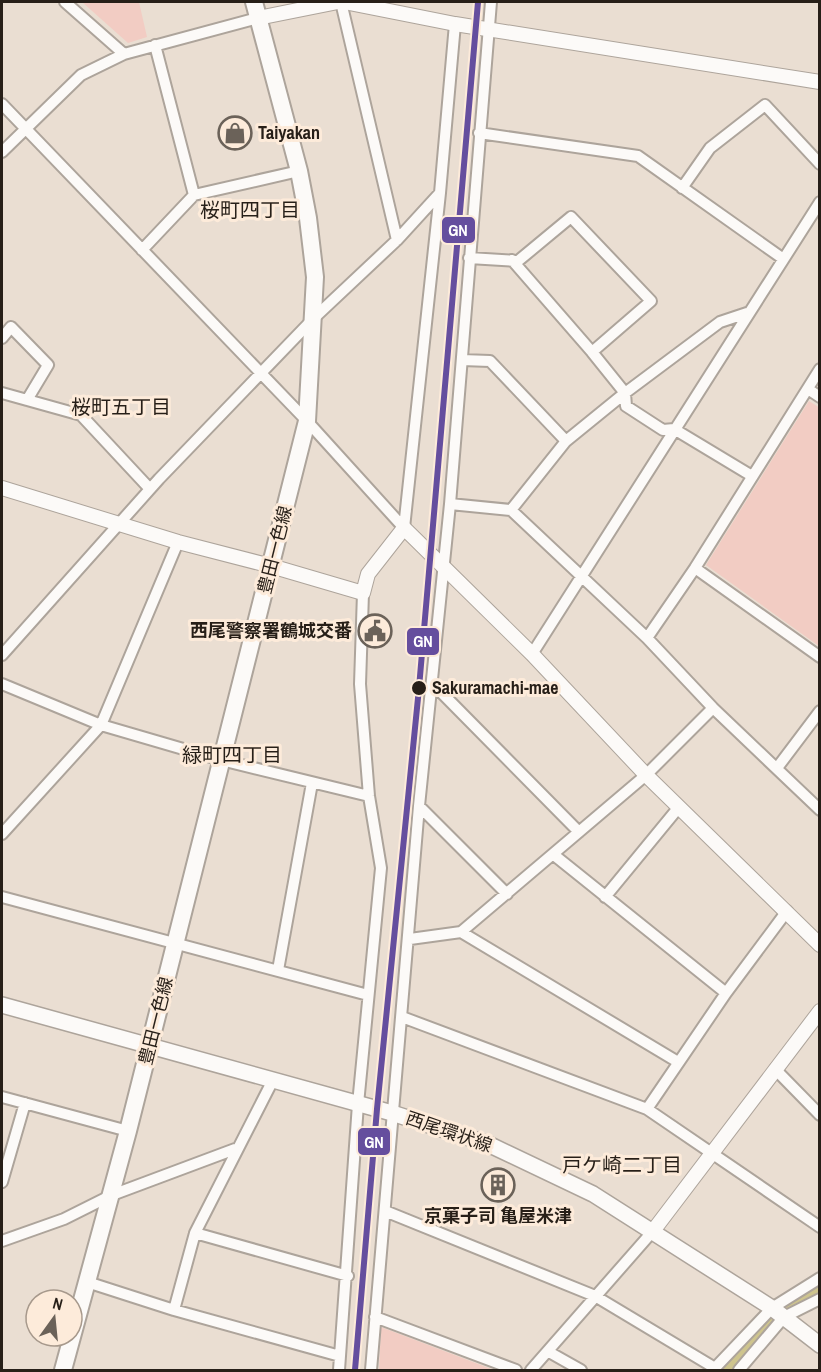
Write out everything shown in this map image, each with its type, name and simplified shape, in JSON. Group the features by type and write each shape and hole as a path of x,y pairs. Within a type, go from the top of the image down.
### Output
{"main road":[{"name":"豊田一色線","path":"63,1371 112,1195 307,421 315,277 308,218 299,171 256,10"},
{"name":"西尾環状線","path":"2,1005 150,1044 392,1113 488,1144 593,1194 778,1312 819,1345"}],"street":[{"path":"65,2 124,54"},
{"path":"341,2 397,240"},
{"path":"2,152 81,75 124,54 256,10 341,2 455,24 819,82"},
{"path":"371,1371 392,1113 410,939 419,806 450,504 478,133 491,2"},
{"path":"339,1371 348,1276 358,1104 381,867 369,796 360,684 363,593 368,574 404,528 440,193 455,24"},
{"path":"155,45 194,195"},
{"path":"2,104 307,421 404,528 532,654 646,775 819,945"},
{"path":"682,188 710,148 765,105 819,164"},
{"path":"478,133 638,156 782,258"},
{"path":"142,250 194,195 299,171"},
{"path":"2,655 150,489 262,375 314,318 397,240 440,193"},
{"path":"532,654 819,202"},
{"path":"469,258 518,261 571,217 651,301 592,352"},
{"path":"512,260 625,393 626,406 663,430 674,429 752,476"},
{"path":"512,510 566,441 625,393 720,322 747,313"},
{"path":"2,338 12,327 48,365 27,400"},
{"path":"462,360 490,361 566,441"},
{"path":"647,638 695,568 819,369"},
{"path":"808,389 819,397"},
{"path":"2,393 81,414 150,489"},
{"path":"2,488 178,542 363,593"},
{"path":"450,504 512,510 647,638 712,708 819,810"},
{"path":"2,834 101,725 178,542"},
{"path":"695,568 819,657"},
{"path":"432,683 579,832"},
{"path":"2,684 101,725 221,760 369,796"},
{"path":"410,939 461,932 646,775 712,708"},
{"path":"777,768 819,711"},
{"path":"278,970 312,783"},
{"path":"419,806 507,894"},
{"path":"605,897 679,807"},
{"path":"554,855 726,993"},
{"path":"2,897 368,995"},
{"path":"647,1109 726,993 787,912"},
{"path":"461,932 678,1062"},
{"path":"531,1371 653,1231 819,1011"},
{"path":"402,1017 647,1109 819,1227"},
{"path":"775,1069 819,1115"},
{"path":"174,1310 195,1233 273,1080"},
{"path":"2,1097 128,1131"},
{"path":"2,1174 25,1103"},
{"path":"2,1241 64,1219 112,1195 236,1149"},
{"path":"385,1211 595,1296 714,1370 819,1278"},
{"path":"195,1233 348,1276"},
{"path":"87,1282 174,1310 340,1356"},
{"path":"739,1371 778,1312 819,1299"},
{"path":"375,1317 516,1371"},
{"path":"549,1352 581,1371"}],"shaded area":[{"path":"82,2 139,2 147,37 128,43"},
{"path":"809,401 820,408 819,646 706,565"},
{"path":"381,1327 494,1370 379,1370"}],"waterway":[{"path":"729,1370 786,1309 820,1287"}],"transit line":[{"name":"GN","path":"355,1370 377,1109 419,688 478,2"}],"place":[{"name":"Taiyakan","path":"235,133"},
{"name":"西尾警察署鶴城交番","path":"375,631"},
{"name":"Sakuramachi-mae","path":"419,688"},
{"name":"京菓子司 亀屋米津","path":"498,1185"}],"district":[{"name":"桜町四丁目","path":"250,210"},
{"name":"桜町五丁目","path":"121,407"},
{"name":"緑町四丁目","path":"232,755"},
{"name":"戸ケ崎二丁目","path":"622,1165"}]}
